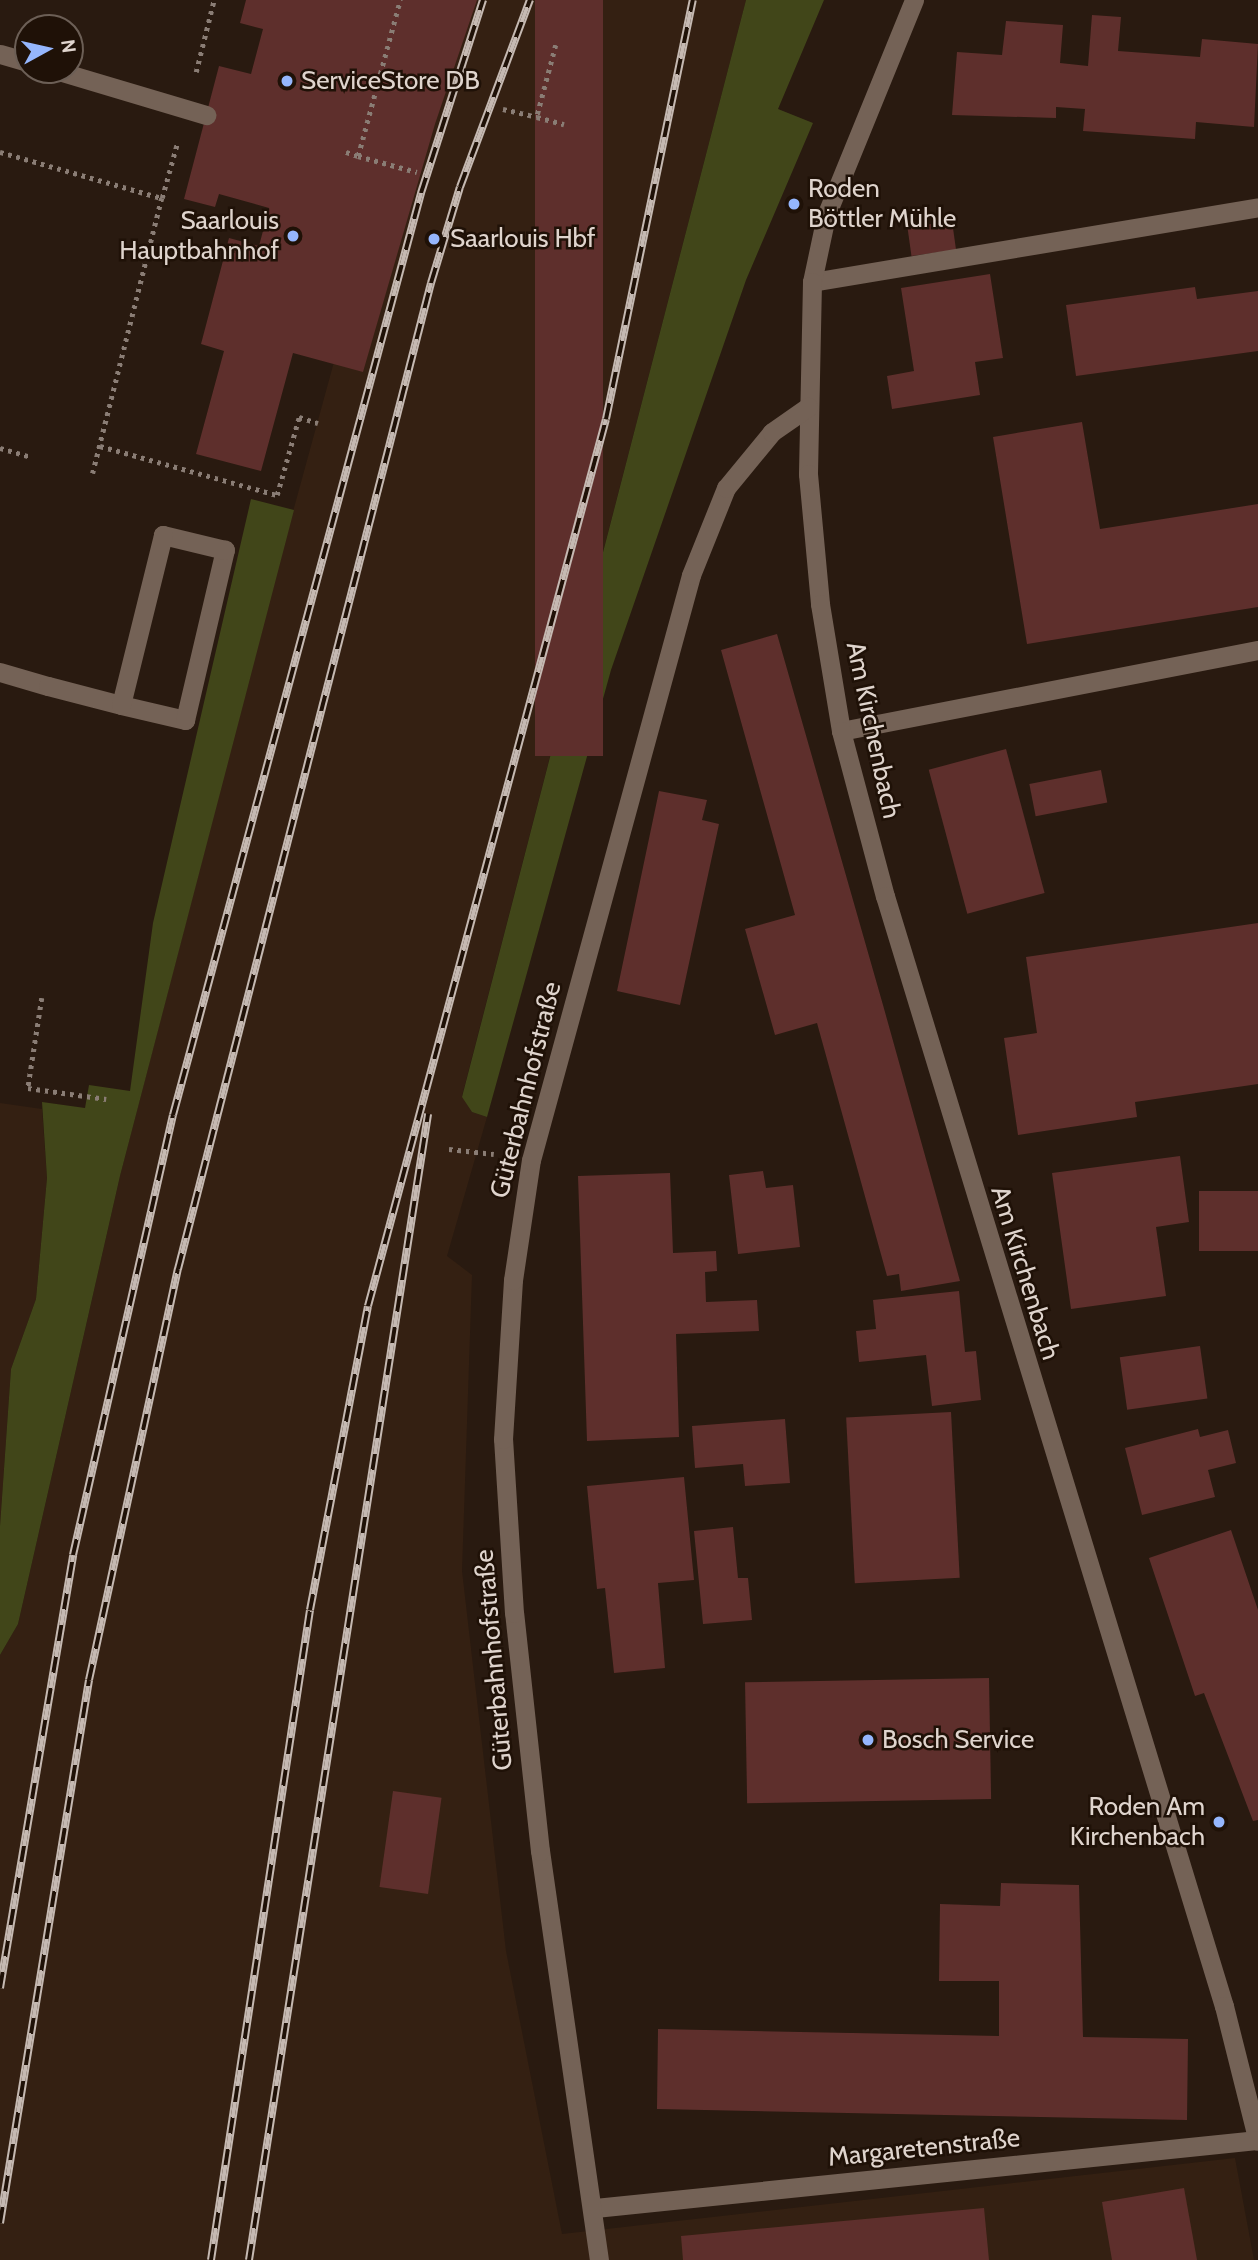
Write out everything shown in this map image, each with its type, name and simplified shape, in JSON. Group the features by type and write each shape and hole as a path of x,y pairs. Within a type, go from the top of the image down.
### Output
{"street":[{"path":"808,407 812,282 826,216 914,0"},
{"path":"84,79 206,115"},
{"path":"812,282 1258,207"},
{"name":"Am Kirchenbach","path":"808,407 820,604 841,731 998,1275 1224,2006 1258,2140"},
{"name":"Güterbahnhofstraße","path":"599,2260 594,2208 540,1850 514,1614 503,1439 513,1280 531,1160 691,575 726,488 772,432 808,407"},
{"path":"0,672 121,705 185,720 225,550 163,534 121,705"},
{"path":"841,731 1258,650"},
{"name":"Margaretenstraße","path":"594,2208 1258,2140"}],"path":[{"path":"358,156 400,0"},
{"path":"537,117 556,45"},
{"path":"503,108 564,124"},
{"path":"0,152 162,198 93,473"},
{"path":"346,152 417,172"},
{"path":"100,446 277,495 299,417 318,423"},
{"path":"0,448 31,457"},
{"path":"42,998 28,1088 106,1099"},
{"path":"449,1149 485,1153"}],"shaded area":[{"path":"444,0 746,0 462,1096 472,1112 487,1117 447,1256 472,1275 462,1571 506,1951 562,2234 1235,2158 1254,2260 0,2260 0,1655 18,1624 120,1176 280,559 360,267"},
{"path":"0,1103 42,1109 47,1178 36,1299 11,1369 0,1526"}],"green space":[{"path":"746,0 824,0 778,109 813,123 746,280 611,670 487,1117 472,1112 462,1097"},
{"path":"251,499 294,510 120,1176 18,1624 0,1655 0,1526 11,1369 36,1299 47,1178 42,1102 85,1108 89,1085 130,1091 153,923"}],"building":[{"name":"Saarlouis Hauptbahnhof","path":"246,0 477,0 435,124 363,372 293,353 261,471 196,454 224,351 201,344 229,238 259,246 269,208 219,194 215,207 184,199 219,66 251,74 263,29 240,23"},
{"path":"535,0 603,0 603,756 535,756"},
{"path":"1092,15 1121,17 1118,51 1200,57 1202,39 1258,44 1254,127 1196,122 1195,139 1083,131 1085,109 1056,107 1056,118 952,115 957,52 1002,55 1006,21 1063,25 1060,63 1088,66"},
{"path":"952,221 956,250 911,256 907,227"},
{"path":"990,274 1003,358 975,362 980,395 892,409 887,376 914,371 901,288"},
{"path":"1195,287 1197,299 1258,291 1258,351 1076,376 1066,305"},
{"path":"1082,422 1100,529 1258,504 1258,607 1027,644 993,437"},
{"path":"777,634 960,1281 901,1291 899,1274 887,1276 817,1023 775,1035 745,929 795,915 721,650"},
{"path":"1006,749 1045,893 967,914 929,770"},
{"path":"1101,770 1107,802 1036,816 1029,784"},
{"path":"659,791 707,800 702,820 719,824 680,1005 617,991"},
{"path":"1258,923 1258,1084 1135,1102 1137,1117 1018,1135 1004,1038 1037,1033 1026,957"},
{"path":"1180,1156 1189,1222 1156,1227 1166,1296 1071,1309 1052,1173"},
{"path":"763,1171 766,1188 793,1185 800,1247 738,1254 729,1175"},
{"path":"670,1173 673,1253 716,1251 717,1271 705,1272 706,1302 757,1300 759,1331 676,1334 679,1437 587,1441 578,1176"},
{"path":"1199,1191 1258,1191 1258,1251 1199,1251"},
{"path":"959,1291 965,1352 976,1351 981,1400 932,1406 926,1355 859,1362 856,1331 876,1329 873,1300"},
{"path":"1200,1346 1207,1398 1127,1410 1120,1357"},
{"path":"951,1412 960,1578 855,1583 846,1417"},
{"path":"785,1419 790,1483 745,1486 743,1464 695,1468 692,1426"},
{"path":"1198,1429 1200,1437 1228,1430 1236,1463 1208,1470 1215,1497 1142,1515 1125,1448"},
{"path":"684,1477 694,1580 658,1583 665,1668 614,1673 605,1588 597,1589 587,1486"},
{"path":"733,1527 738,1578 748,1578 752,1620 703,1624 694,1531"},
{"path":"1231,1530 1258,1610 1258,1820 1253,1821 1204,1693 1195,1696 1149,1558"},
{"name":"Bosch Service","path":"989,1678 991,1799 747,1803 745,1682"},
{"path":"393,1791 442,1798 428,1894 380,1887"},
{"path":"1001,1883 1079,1885 1083,2037 1188,2039 1187,2120 657,2109 658,2029 999,2036 999,1981 939,1981 940,1904 1000,1906"},
{"path":"1184,2188 1197,2260 1112,2260 1102,2202"},
{"path":"984,2208 989,2260 683,2260 681,2236"}],"railway":[{"path":"0,1988 73,1555 173,1115 421,193 483,0"},
{"path":"0,2223 89,1680 178,1269 431,283 460,187 530,0"},
{"path":"211,2260 310,1610 368,1306 606,419 693,0"},
{"path":"249,2260 428,1114"}],"place":[{"name":"ServiceStore DB","path":"287,81"},
{"name":"Roden Böttler Mühle","path":"794,204"},
{"name":"Saarlouis Hauptbahnhof","path":"293,236"},
{"name":"Saarlouis Hbf","path":"434,239"},
{"name":"Bosch Service","path":"868,1740"},
{"name":"Roden Am Kirchenbach","path":"1219,1822"}]}
